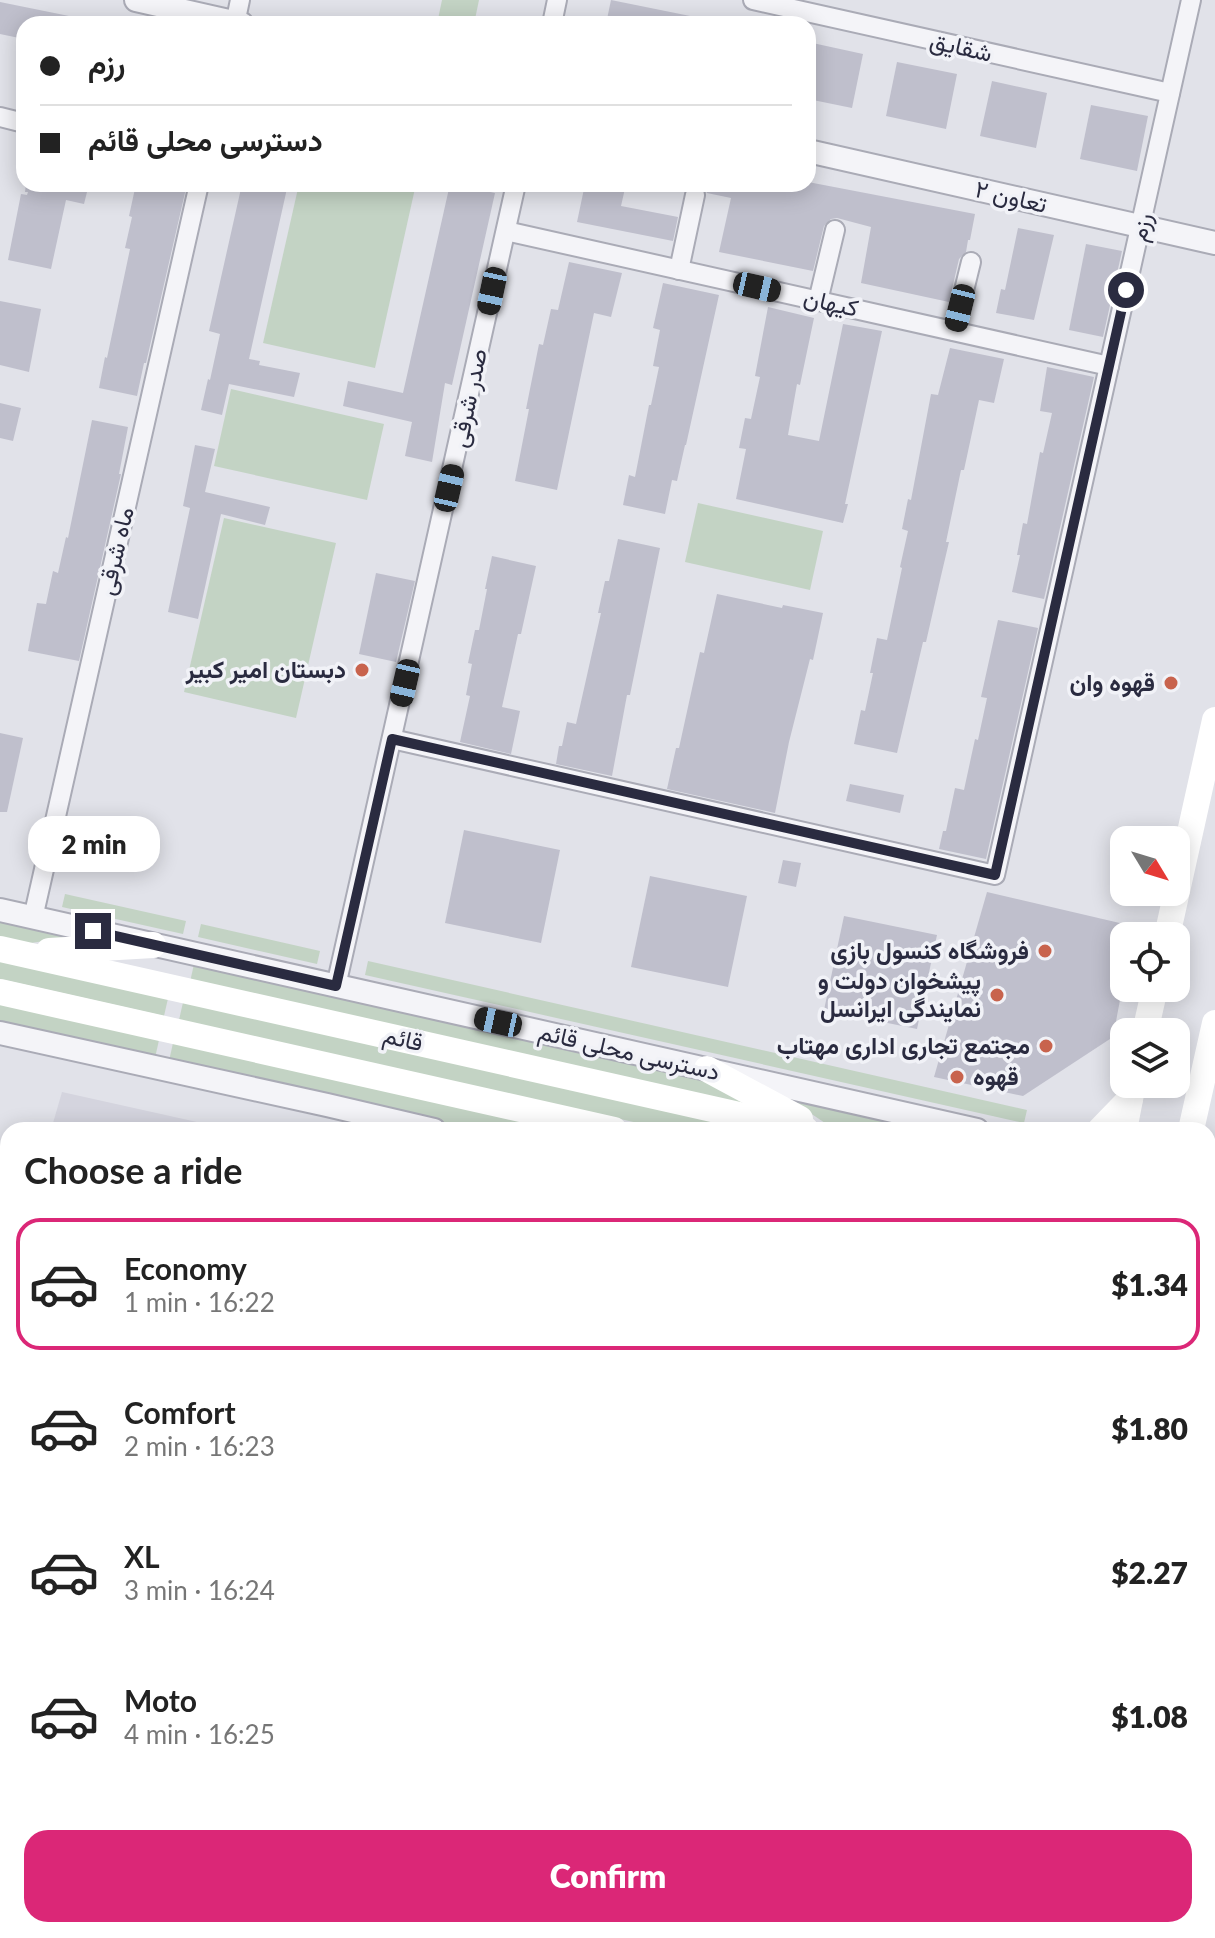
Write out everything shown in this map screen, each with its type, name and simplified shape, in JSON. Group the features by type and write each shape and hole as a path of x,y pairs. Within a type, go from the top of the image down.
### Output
{"main road":[{"path":"1170,922 1215,720"},
{"path":"9,951 153,945"},
{"name":"قائم","path":"9,951 770,1122"},
{"name":"قائم","path":"0,992 578,1122"},
{"path":"1195,1122 1215,1023"},
{"path":"707,1069 806,1122"},
{"path":"1107,1122 1126,1098"},
{"path":"1126,1122 1131,1098"}],"street":[{"path":"136,0 206,16"},
{"name":"شقایق","path":"753,0 1170,93"},
{"name":"رزم","path":"392,739 995,875 1191,0"},
{"name":"تعاون ۲","path":"816,153 1215,243"},
{"name":"ماه شرقی","path":"33,918 197,192"},
{"name":"صدر شرقی","path":"336,986 514,192"},
{"path":"679,270 695,195"},
{"path":"818,301 835,230"},
{"name":"کیهان","path":"506,231 1109,366"},
{"path":"954,331 971,262"},
{"name":"دسترسی محلی قائم","path":"0,910 942,1122"},
{"path":"0,1033 400,1122"}],"shaded area":[{"path":"62,1092 197,1122 53,1122"}],"green space":[{"path":"442,0 479,0 476,16 439,16"},
{"path":"297,192 414,192 375,368 263,343"},
{"path":"231,389 384,424 367,500 214,466"},
{"path":"698,503 823,531 810,590 685,562"},
{"path":"224,518 336,543 296,718 184,692"},
{"path":"65,894 186,921 183,934 62,907"},
{"path":"0,920 72,937 24,944 0,939"},
{"path":"201,924 320,951 317,964 198,937"},
{"path":"0,956 169,994 164,1016 0,979"},
{"path":"368,961 1027,1110 1024,1122 1020,1122 365,975"},
{"path":"194,964 709,1080 757,1109 190,982"},
{"path":"184,998 737,1122 633,1122 179,1020"},
{"path":"0,1004 159,1040 155,1058 0,1023"},
{"path":"173,1043 524,1122 440,1122 169,1061"},
{"path":"785,1096 902,1122 824,1122"}],"building":[{"path":"611,0 690,16 608,16"},
{"path":"0,2 69,16 16,16 16,37 0,34"},
{"path":"816,44 863,54 852,108 816,101"},
{"path":"897,62 957,74 946,129 886,116"},
{"path":"992,81 1047,93 1036,148 980,136"},
{"path":"1091,105 1148,116 1137,171 1080,159"},
{"path":"816,184 975,214 966,252 959,259 949,302 861,283 871,227 837,218 824,226 813,271 719,252 731,198 707,193 816,192"},
{"path":"28,192 87,192 84,204 66,200 51,269 8,260 21,194 27,195"},
{"path":"134,192 185,192 137,396 99,388 130,249 125,248 132,217 129,216"},
{"path":"240,192 286,192 249,359 260,361 259,365 300,373 294,397 229,384 222,415 201,410 220,334 209,331"},
{"path":"448,192 495,193 452,385 445,383 432,462 405,456 412,422 343,406 348,381 403,393"},
{"path":"583,192 624,192 621,206 678,217 673,241 577,222"},
{"path":"1018,228 1054,235 1034,320 996,313 1001,289 1005,290"},
{"path":"1086,244 1122,251 1103,337 1069,330"},
{"path":"569,262 622,273 611,317 594,313 557,490 515,481 539,344 543,345 551,309 558,310"},
{"path":"663,283 719,295 686,445 677,481 672,480 665,514 623,505 629,475 635,477 659,367 653,366 660,330 653,328"},
{"path":"0,301 41,309 29,372 0,365"},
{"path":"768,307 814,318 788,435 819,441 843,324 882,331 843,523 736,499 746,449 739,448 745,418 751,419 760,377 755,376"},
{"path":"950,348 1004,359 994,403 979,400 964,470 961,470 946,542 949,542 926,642 923,642 897,753 854,744 861,710 865,711 877,638 887,640 908,531 902,529 908,499 911,500 931,394 938,395"},
{"path":"1047,367 1094,377 1044,599 1012,592 1023,523 1027,524 1040,452 1043,453 1052,413 1040,411"},
{"path":"0,403 21,408 13,441 0,438"},
{"path":"92,420 128,427 121,474 79,661 28,651 37,603 46,604 53,571 58,573 68,538"},
{"path":"195,445 215,449 205,492 270,507 265,525 221,514 198,619 168,612 190,508 183,506"},
{"path":"618,539 660,548 612,776 556,764 567,722 576,724 601,613 598,613 605,581 609,581"},
{"path":"492,556 536,566 502,707 520,711 511,754 460,742 470,696 466,695 472,664 468,663 475,630 479,630"},
{"path":"376,573 415,581 396,662 359,654"},
{"path":"717,594 823,613 789,742 775,813 667,789"},
{"path":"998,620 1038,628 986,859 939,849 955,788 964,790 975,739 978,740 987,698 981,697"},
{"path":"0,733 23,738 7,812 0,812"},
{"path":"850,784 904,795 900,813 846,801"},
{"path":"464,830 560,850 541,943 445,923"},
{"path":"783,860 801,863 796,887 778,883"},
{"path":"650,876 747,896 728,987 631,967"},
{"path":"987,892 1115,922 1110,922 1110,1002 1120,1002 1117,1018 1110,1018 1110,1039 1023,1096 934,1077"},
{"path":"844,916 937,935 917,1029 824,1010"}],"place":[{"name":"دبستان امیر کبیر","path":"362,670"},
{"name":"قهوه وان","path":"1171,683"},
{"name":"فروشگاه کنسول بازی","path":"1045,951"},
{"name":"پیشخوان دولت و نمایندگی ایرانسل","path":"997,995"},
{"name":"مجتمع تجاری اداری مهتاب","path":"1046,1046"},
{"name":"قهوه","path":"957,1077"}],"route":[{"path":"93,931 336,986 392,739 995,875 1126,290"}]}
